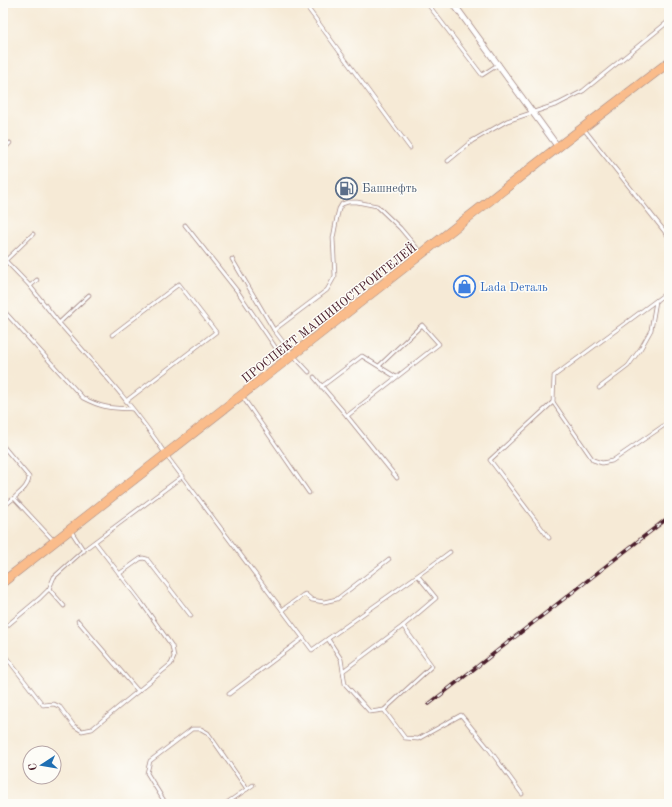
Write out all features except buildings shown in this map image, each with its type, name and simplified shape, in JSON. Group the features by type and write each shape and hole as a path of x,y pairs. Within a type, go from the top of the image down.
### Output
{"main road":[{"name":"ПРОСПЕКТ МАШИНОСТРОИТЕЛЕЙ","path":"3,582 558,147 669,62"}],"street":[{"path":"453,3 499,64 558,147"}],"lane":[{"path":"304,3 410,148"},
{"path":"427,3 482,75 499,64"},
{"path":"448,161 472,141 507,121 558,104 583,90 669,21"},
{"path":"583,128 669,237"},
{"path":"3,150 10,143"},
{"path":"274,330 327,290 335,276 333,238 339,209 342,204 357,202 377,206 400,228 422,255"},
{"path":"185,225 238,292 285,361"},
{"path":"33,234 4,260 30,286 126,401 312,650 450,552"},
{"path":"232,259 274,330 293,355 309,372"},
{"path":"30,286 37,280"},
{"path":"112,335 179,284 216,332 126,401"},
{"path":"669,291 554,376 552,402 593,460 602,463 612,461 669,422"},
{"path":"60,323 89,295"},
{"path":"599,388 628,366 641,348 651,330 656,301"},
{"path":"3,310 83,398 96,405 110,408 132,409"},
{"path":"347,416 439,344 422,325 379,366"},
{"path":"321,387 362,356 396,377"},
{"path":"314,377 397,478"},
{"path":"242,396 310,494"},
{"path":"550,538 490,460 552,402"},
{"path":"3,446 29,478 26,487 3,507"},
{"path":"3,629 49,589 54,577 84,551 183,476"},
{"path":"14,498 54,542"},
{"path":"70,530 84,551"},
{"path":"3,653 43,704 54,704 60,707 74,726 82,731 92,729 171,664 174,657 172,646 95,542"},
{"path":"120,574 140,559 148,559 191,616"},
{"path":"282,610 305,594 312,600 324,602 338,599 389,559"},
{"path":"343,671 403,626 436,598 418,576"},
{"path":"49,589 64,606"},
{"path":"78,621 138,691"},
{"path":"328,639 341,659 345,684 370,712 384,710 432,666 403,626"},
{"path":"229,694 303,638"},
{"path":"384,710 406,738 418,739 461,715 522,794"},
{"path":"166,804 147,773 150,761 192,729 201,729 208,732 247,789"},
{"path":"225,804 253,785"}],"railway":[{"path":"429,704 669,517"}],"place":[{"name":"Башнефть","path":"346,188"},
{"name":"Lada Dеталь","path":"465,287"}]}
